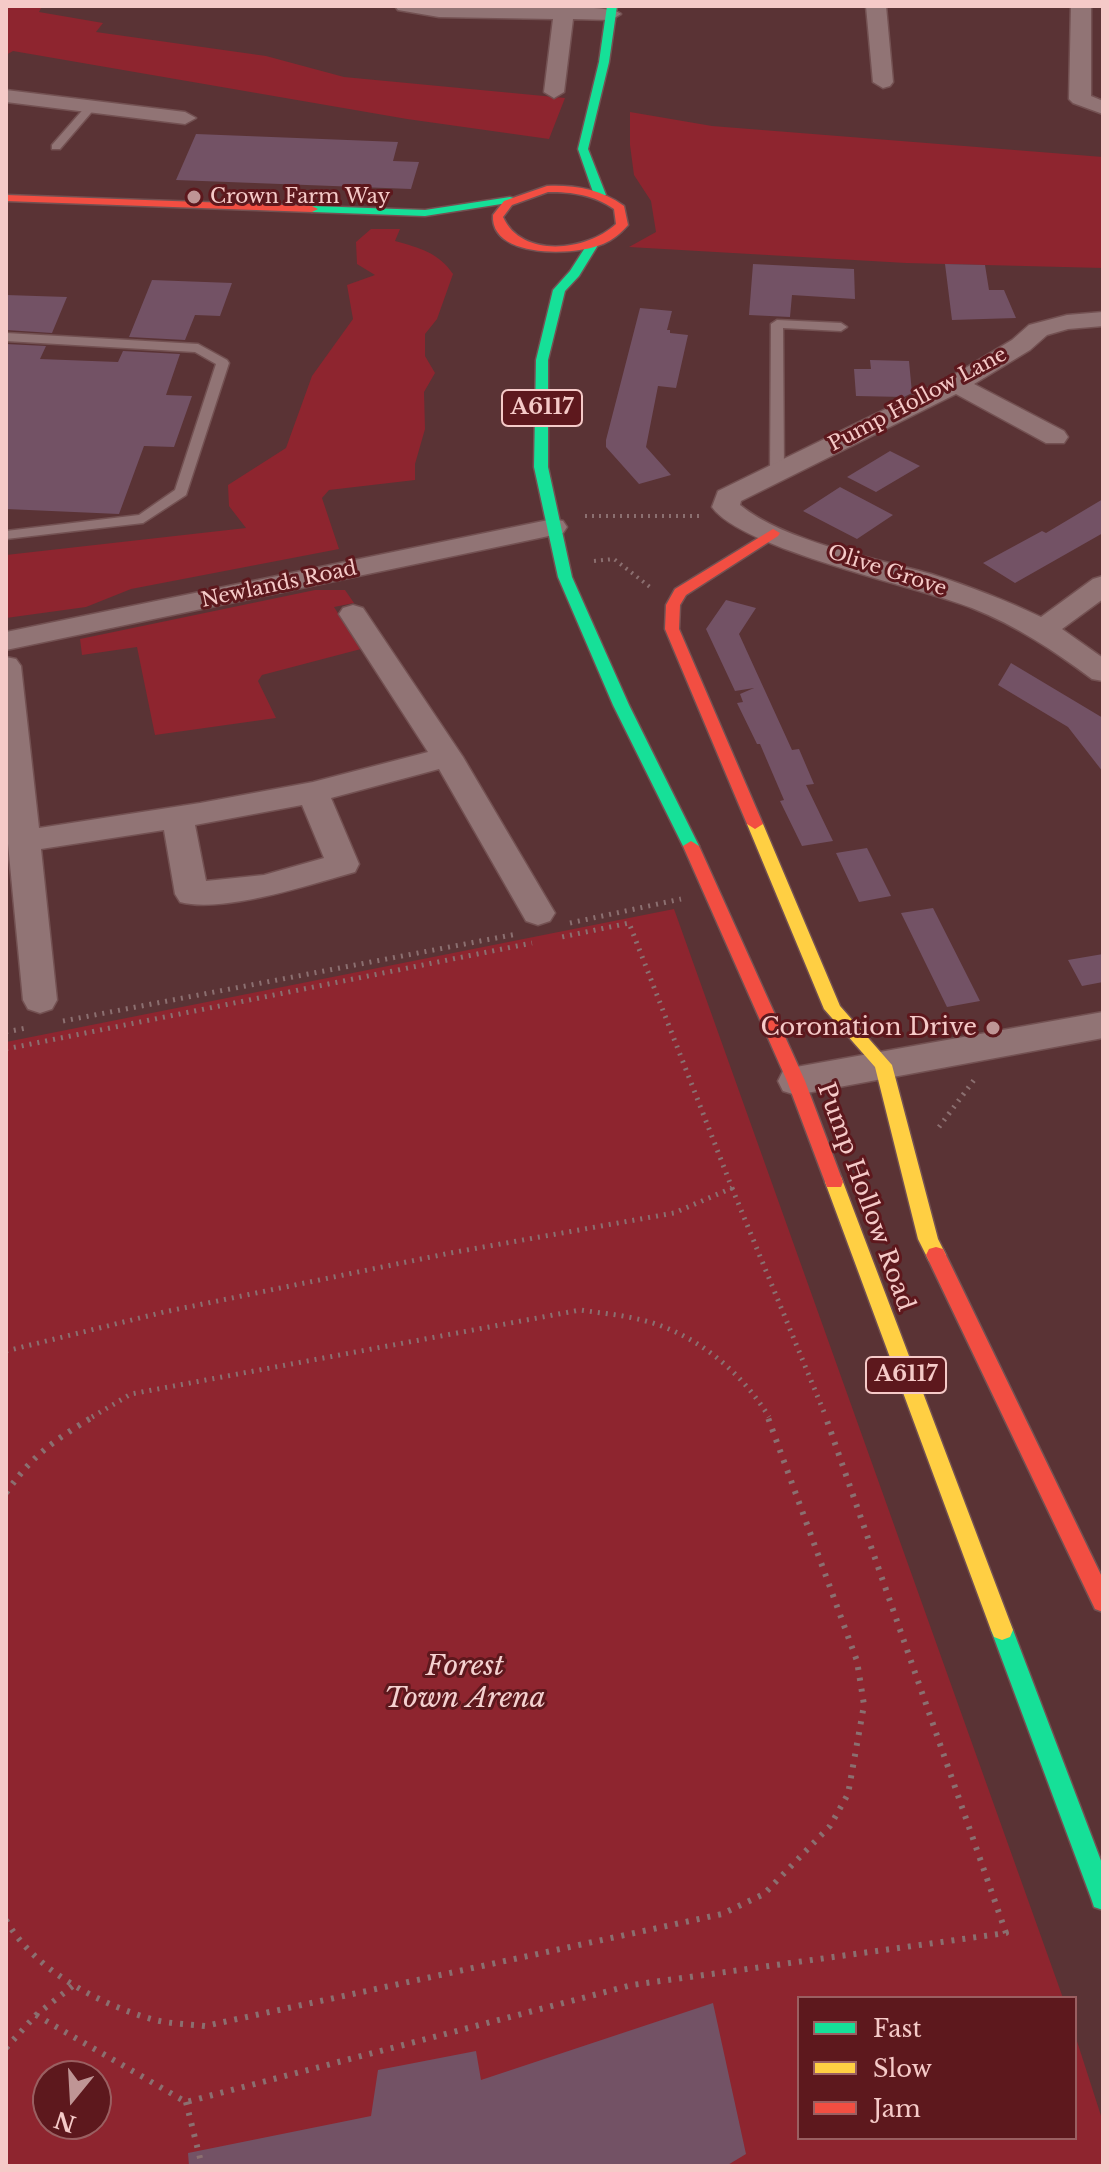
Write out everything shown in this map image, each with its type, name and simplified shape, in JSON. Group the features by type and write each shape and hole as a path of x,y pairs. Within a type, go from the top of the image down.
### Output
{"main road":[{"path":"6,198 425,213 510,200 536,190 583,149 604,62 611,10"},
{"name":"A6117","path":"552,521 541,467 542,360 549,276 575,273 592,245 616,233 622,225 620,208 595,188 593,170 583,149"},
{"path":"536,190 570,188 600,195"},
{"path":"510,200 497,215 498,224 517,241 563,249 592,245"},
{"path":"425,213 503,231"},
{"path":"534,246 549,276"},
{"name":"Pump Hollow Road","path":"552,521 562,565 580,614 621,705 713,890 796,1081 1103,1898"},
{"path":"673,605 680,592 773,533"},
{"name":"Pump Hollow Road","path":"673,605 672,629 833,1009 883,1065 928,1239 1103,1602"}],"street":[{"path":"405,6 439,11 611,10"},
{"path":"876,6 883,82"},
{"path":"1081,6 1080,99 1103,108"},
{"path":"554,92 564,10"},
{"path":"6,96 185,118"},
{"name":"Pump Hollow Lane","path":"777,473 956,384 1021,345 1038,330 1067,322 1103,319"},
{"path":"956,384 1055,437"},
{"path":"732,516 726,507 728,497 777,473"},
{"name":"Olive Grove","path":"732,516 848,561 942,587 1042,630 1103,672"},
{"name":"Newlands Road","path":"6,641 47,635 552,521"},
{"path":"1042,630 1103,585"},
{"path":"353,614 447,757 537,932"},
{"path":"6,666 43,1016"},
{"path":"24,841 178,818 313,792 447,757"},
{"path":"178,818 192,894 264,886 343,864 313,792"},
{"path":"796,1081 1103,1025"}],"lane":[{"path":"56,147 91,107"},
{"path":"777,473 777,324 841,327"},
{"path":"6,337 198,348 223,363 181,492 143,519 6,535"}],"path":[{"path":"552,521 732,516"},
{"path":"562,565 614,559 673,605"},
{"path":"567,924 713,890"},
{"path":"6,1032 43,1016 537,932 629,923 827,1420 1006,1933 632,1985 186,2102 36,2015"},
{"path":"6,1049 537,932"},
{"path":"910,1167 1000,1044"},
{"path":"6,1351 179,1309 450,1253 674,1213 732,1188"},
{"path":"6,1493 27,1463 60,1436 131,1394 580,1310 647,1321 706,1351 734,1371 760,1400 773,1424 857,1661 864,1705 848,1794 830,1826 764,1894 722,1914 205,2026 156,2020 113,2005 74,1985 33,1953 8,1927 6,1920"},
{"path":"6,2048 36,2015 74,1985"},
{"path":"186,2102 202,2166"}],"green space":[{"path":"6,6 42,6 39,12 103,23 96,32 266,56 344,77 565,98 549,139 407,119 13,51 6,55"},
{"path":"630,112 712,126 1103,157 1103,268 906,263 629,247 656,232 651,201 634,175"},
{"path":"371,229 400,229 395,241 435,256 453,274 437,319 425,334 425,356 435,373 424,392 425,429 415,464 415,480 329,490 322,498 339,549 131,589 86,607 6,618 6,555 246,528 229,506 228,485 286,448 312,376 353,319 347,285 375,275 357,264 356,242"},
{"path":"315,590 345,590 354,603 334,607 361,649 262,675 258,681 276,718 155,735 137,647 82,655 80,639"},
{"name":"Forest Town Arena","path":"674,909 1062,1996 797,1996 797,2140 1077,2140 1077,2041 1103,2122 1103,2166 6,2166 6,1042"}],"building":[{"path":"196,134 398,142 393,161 419,162 411,189 176,180"},
{"path":"753,264 854,269 855,299 792,295 790,317 749,315"},
{"path":"945,264 985,265 989,290 1004,290 1016,318 952,320"},
{"path":"152,280 232,283 220,316 195,315 185,340 129,337"},
{"path":"6,295 67,297 52,333 6,330"},
{"path":"640,308 672,311 667,330 688,335 676,388 658,386 646,447 671,475 639,484 606,447 606,440"},
{"path":"6,344 46,346 40,359 118,362 123,351 180,354 166,395 192,396 174,447 144,446 119,514 6,509"},
{"path":"870,360 909,361 912,393 904,397 856,396 854,369 871,369"},
{"path":"890,451 920,466 876,492 847,477"},
{"path":"840,487 893,515 857,539 803,511"},
{"path":"1103,499 1103,533 1015,583 983,563 1042,531 1046,533"},
{"path":"726,600 756,608 739,634 792,750 799,749 814,784 806,785 833,841 802,846 780,801 784,800 760,744 757,744 737,703 743,702 740,694 754,688 735,691 706,629"},
{"path":"1011,663 1103,718 1103,772 1068,727 998,685"},
{"path":"867,848 891,896 859,902 836,853"},
{"path":"933,908 980,1001 947,1007 901,913"},
{"path":"1103,954 1103,982 1082,986 1068,960"},
{"path":"713,2003 746,2154 726,2166 189,2166 188,2153 371,2116 378,2070 476,2051 481,2080"}],"traffic: fast":[{"path":"600,195 583,149 604,62 612,6"},
{"path":"312,209 425,213 510,200"},
{"path":"592,245 575,273 559,290 542,360 541,467 565,577 621,705 691,846"},
{"path":"1002,1630 1103,1898"}],"traffic: slow":[{"path":"755,824 833,1009 883,1065 928,1239 936,1255"},
{"path":"834,1182 1002,1630"}],"traffic: jam":[{"path":"547,189 576,190 603,198 620,208 622,225 600,241 570,249 539,248 512,238 502,229 497,217 508,203 547,189"},
{"path":"6,198 312,209"},
{"path":"755,824 672,629 673,605 680,592 773,533"},
{"path":"691,846 796,1081 834,1182"},
{"path":"936,1255 1103,1602"}],"place":[{"name":"Crown Farm Way","path":"194,197"},
{"name":"Coronation Drive","path":"993,1028"}]}
